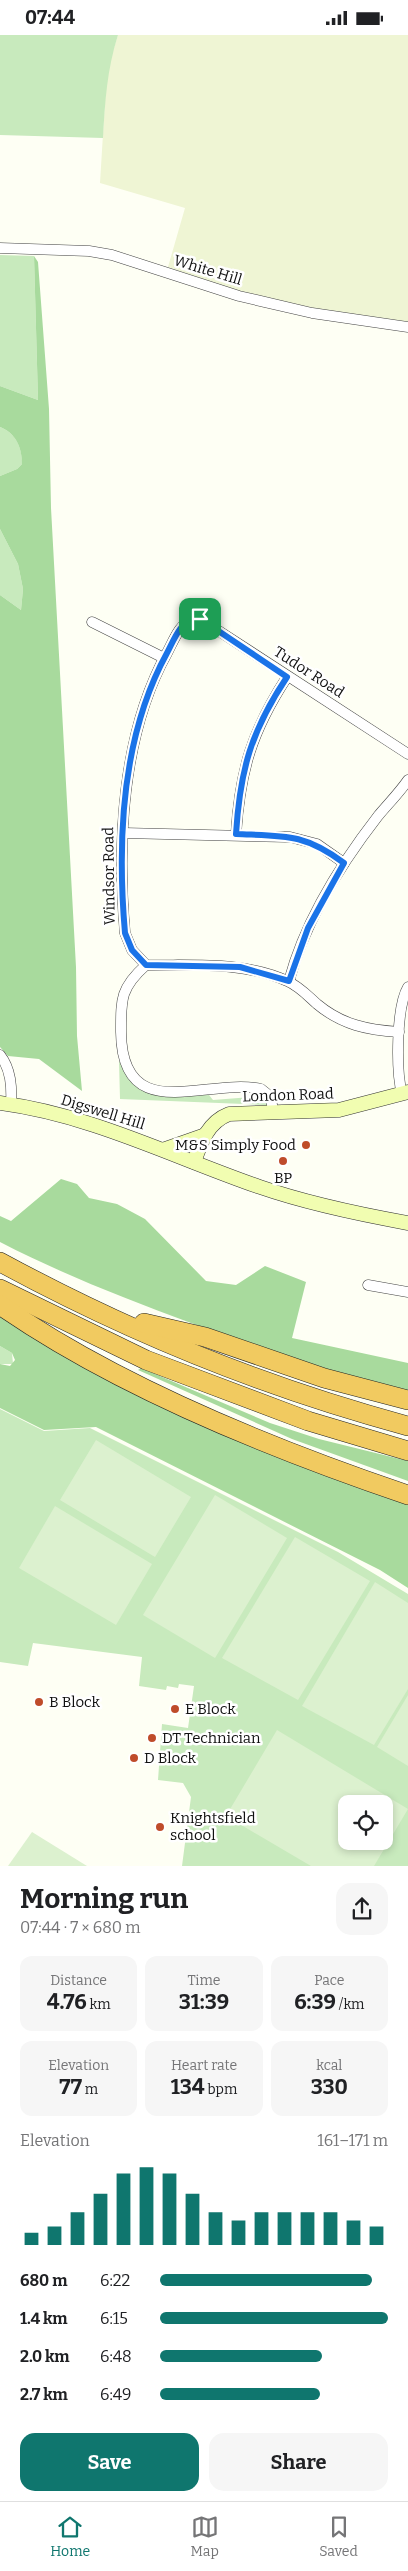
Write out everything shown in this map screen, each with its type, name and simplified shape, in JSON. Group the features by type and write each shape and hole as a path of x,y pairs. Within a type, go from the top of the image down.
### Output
{"highway":[{"path":"0,1262 99,1312 231,1369 306,1395 408,1426"},
{"path":"0,1289 155,1364 299,1417 408,1451"},
{"path":"0,1305 65,1346 198,1412 342,1472 408,1495"},
{"path":"99,1312 204,1337 324,1378 408,1400"}],"main road":[{"name":"London Road","path":"194,1161 205,1135 217,1120 229,1114 339,1110 405,1093"},
{"name":"Digswell Hill","path":"6,1104 93,1124 165,1149 259,1187 313,1204 408,1223"},
{"path":"165,1149 205,1135"}],"street":[{"name":"White Hill","path":"0,248 89,251 112,255 248,298 352,320 408,327"},
{"name":"Windsor Road","path":"146,965 132,950 125,933 124,833 127,778 136,732 150,691 164,658 184,624 194,618"},
{"name":"Tudor Road","path":"194,618 205,622 408,754"},
{"path":"92,622 164,658"},
{"path":"236,834 241,780 248,754 263,716 287,677"},
{"path":"289,981 308,928 344,863 380,813 408,780"},
{"path":"124,833 236,834 305,839 317,844 344,863"},
{"path":"273,1113 270,1094 256,1088 169,1092 146,1087 131,1074 122,1055 121,1007 125,989 146,965 240,967 289,981 318,1005 343,1021 367,1030 399,1032"},
{"path":"405,1093 398,1070 399,1032 404,997 408,987"},
{"path":"0,1055 5,1061 10,1077 6,1104"},
{"path":"368,1285 408,1293"}],"green space":[{"path":"0,35 118,35 109,73 103,138 0,135"},
{"path":"118,35 408,35 408,322 318,309 236,291 168,267 185,208 100,183 106,85 110,60"},
{"path":"0,255 34,256 38,400 0,386"},
{"path":"34,256 38,262 49,409 51,508 76,967 77,1036 82,1091 39,1059 8,1056 0,1047 0,595 21,610 23,589 18,564 0,529 0,476 17,469 22,464 21,452 17,442 10,433 0,427 0,386 38,400"},
{"path":"0,427 10,433 17,442 21,452 22,464 17,469 0,476"},
{"path":"0,529 18,564 23,589 21,610 0,595"},
{"path":"119,1061 137,1084 157,1094 181,1096 209,1095 213,1100 251,1097 254,1092 264,1096 267,1105 120,1099"},
{"path":"61,1179 77,1184 89,1198 117,1204 145,1219 206,1281 236,1285 265,1266 306,1282 292,1338 408,1363 408,1391 299,1360 191,1323 94,1285 0,1242 0,1216 11,1221"},
{"path":"0,1315 408,1503 408,1588 380,1570 96,1427 44,1430 0,1408 0,1364 10,1366 15,1360 12,1353 0,1346"},
{"path":"0,1346 12,1353 13,1364 0,1364"},
{"path":"141,1368 270,1423 319,1439 408,1461 408,1481 292,1439 138,1370"},
{"path":"0,1409 44,1431 90,1428 338,1552 408,1594 408,1866 182,1866 191,1797 183,1783 158,1780 162,1724 188,1728 194,1686 179,1684 178,1688 167,1686 166,1690 139,1686 142,1657 33,1643 28,1666 0,1662"},
{"path":"96,1440 191,1497 155,1557 60,1500"},
{"path":"215,1495 287,1538 215,1658 143,1615"},
{"path":"55,1506 152,1564 116,1625 19,1568"},
{"path":"295,1537 370,1581 298,1700 222,1658"},
{"path":"375,1582 408,1603 408,1689 374,1745 302,1706"},
{"path":"408,1695 408,1766 377,1747"},
{"path":"277,1730 385,1795 338,1795 338,1850 384,1850 374,1866 311,1866 226,1816"},
{"path":"393,1800 408,1809 393,1834"},
{"path":"32,1832 87,1866 8,1866"}],"place":[{"name":"M&S Simply Food","path":"306,1145"},
{"name":"BP","path":"283,1161"},
{"name":"B Block","path":"39,1702"},
{"name":"E Block","path":"175,1709"},
{"name":"DT Technician","path":"152,1738"},
{"name":"D Block","path":"134,1758"},
{"name":"Knightsfield school","path":"160,1827"}],"route":[{"path":"200,619 287,677 263,716 248,754 241,780 236,834 305,839 329,851 344,863 308,928 292,967 289,981 240,967 146,965 132,950 125,933 124,807 127,778 136,732 150,691 164,658 180,628 188,620 200,619"}]}
